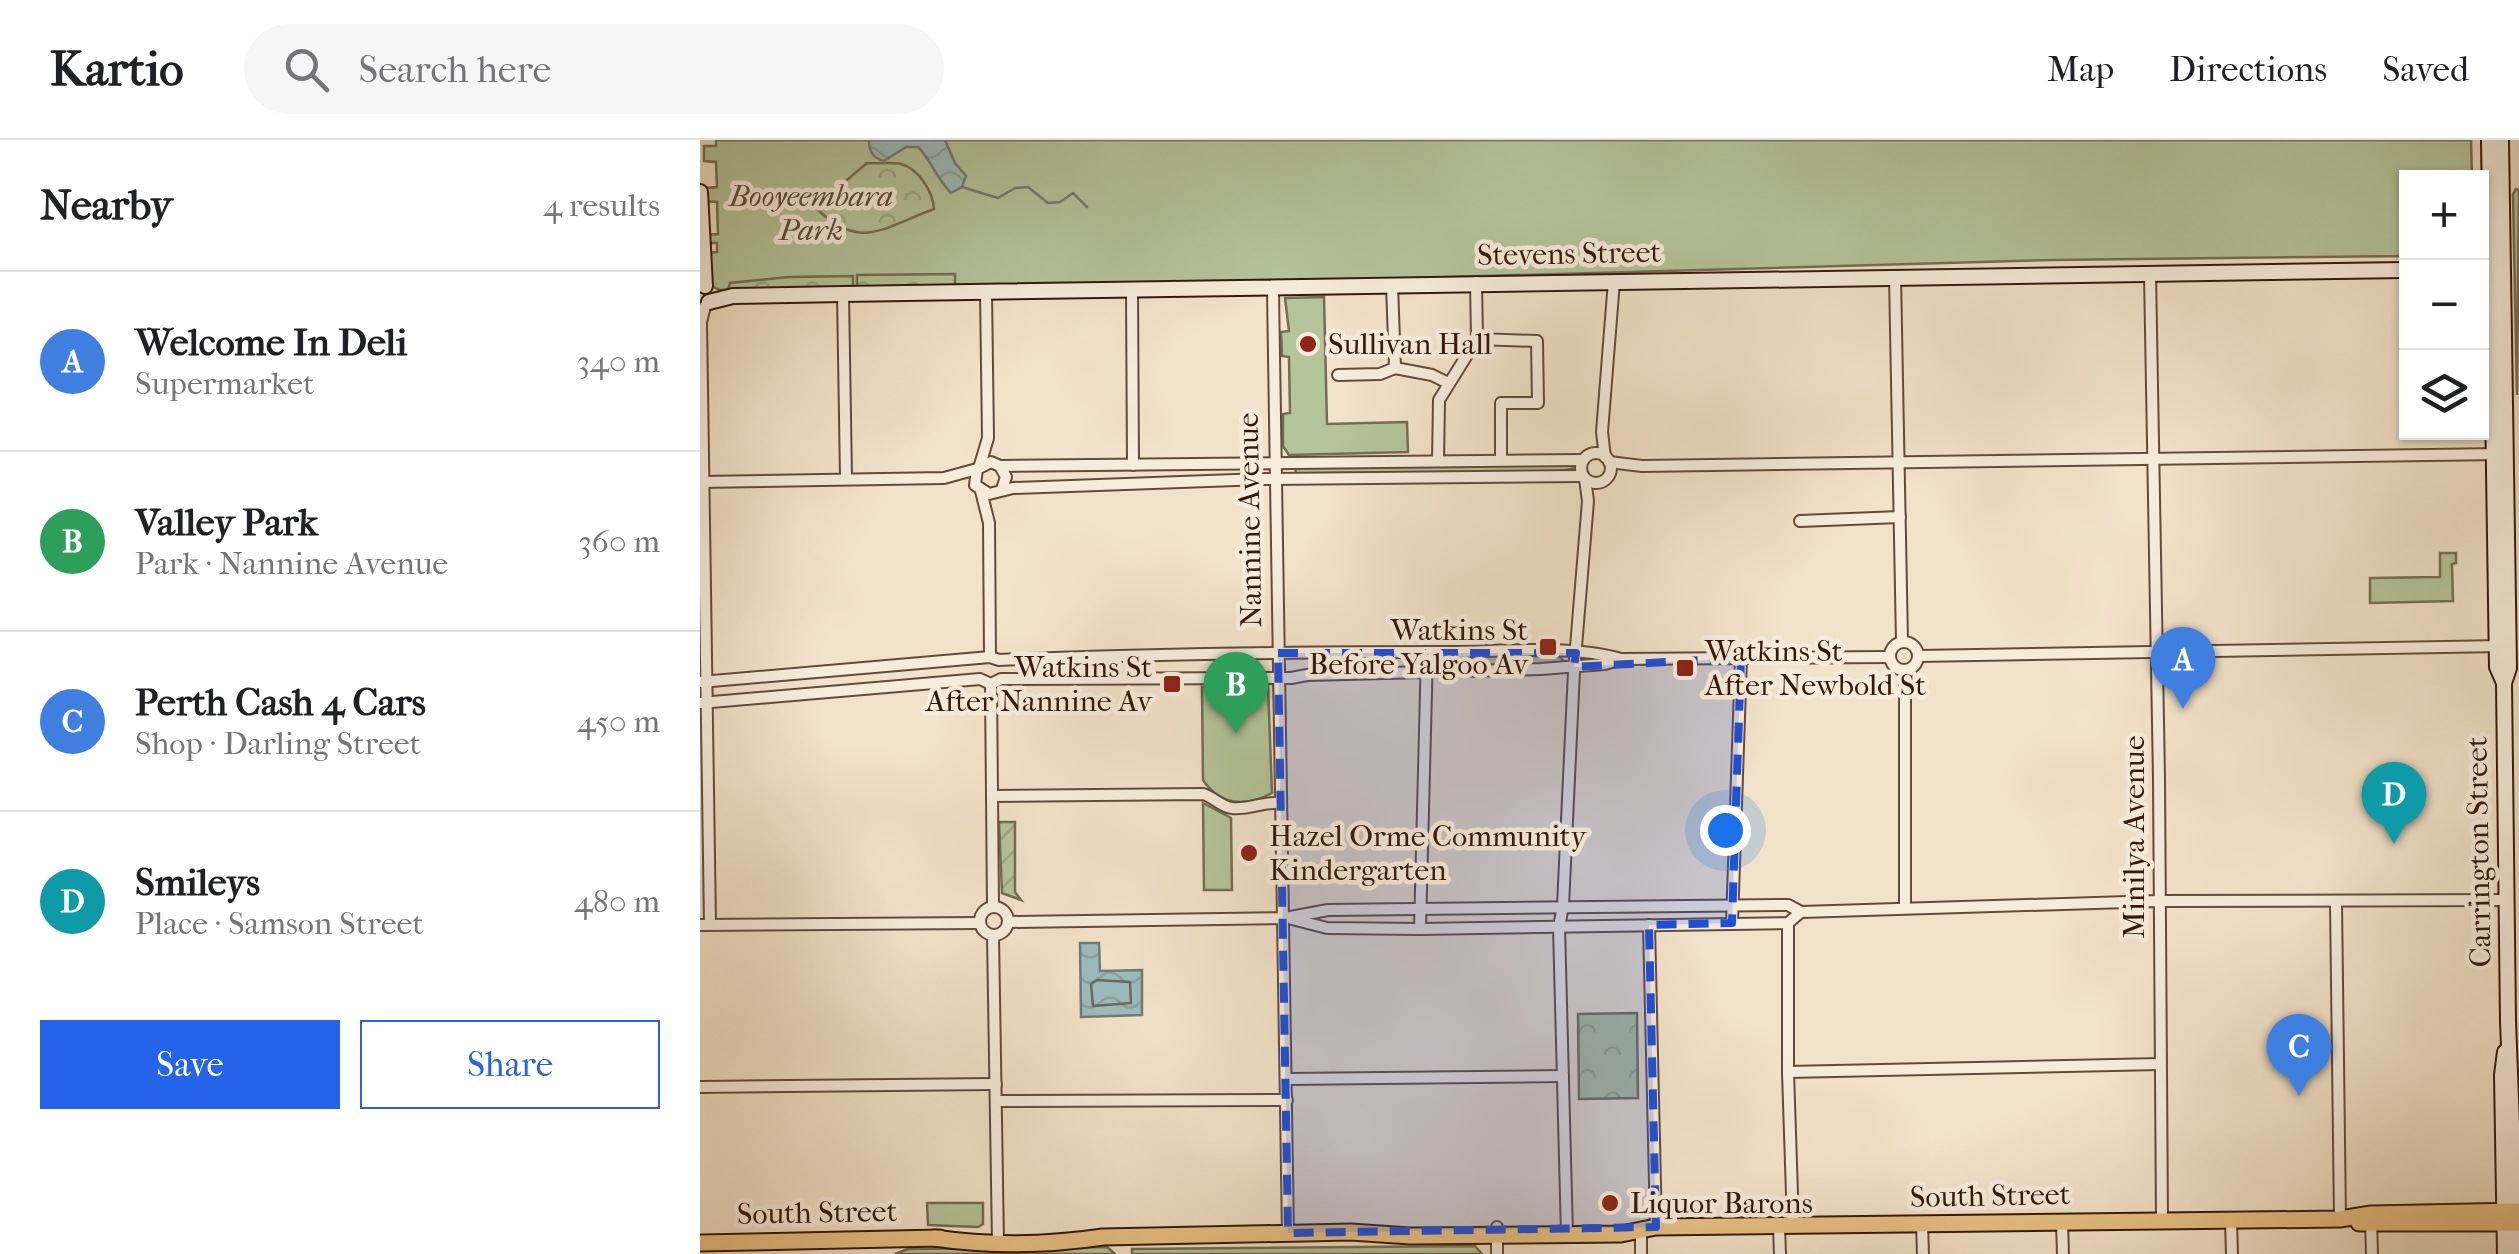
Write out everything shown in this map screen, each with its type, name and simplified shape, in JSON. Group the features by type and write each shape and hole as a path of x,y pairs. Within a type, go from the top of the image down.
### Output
{"main road":[{"name":"South Street","path":"700,1242 886,1246 934,1238 1068,1232 1121,1243 1390,1232 1410,1236 1567,1230 1621,1234 1649,1228 2513,1218"}],"street":[{"name":"Carrington Street","path":"2489,140 2495,180"},
{"name":"Carrington Street","path":"2501,140 2495,180 2492,269 2509,668 2504,683 2512,797 2506,900 2514,1021 2502,1075 2517,1254"},
{"path":"2495,180 2519,180"},
{"path":"700,192 705,925 980,923"},
{"name":"Stevens Street","path":"703,296 2399,270"},
{"name":"Minilya Avenue","path":"2150,274 2162,1221"},
{"path":"1894,276 1902,642"},
{"path":"1588,502 1598,483 1614,281"},
{"path":"1438,461 1437,409 1477,339 1476,282"},
{"path":"1392,285 1395,368"},
{"name":"Nannine Avenue","path":"1272,286 1288,1234"},
{"path":"1132,290 1132,465"},
{"path":"986,292 988,438 1006,478 989,524"},
{"path":"843,294 846,478"},
{"path":"1477,339 1536,341 1538,403 1501,404 1502,460"},
{"path":"1338,375 1380,374 1395,368 1432,375 1448,384"},
{"path":"988,438 978,467 978,488 989,524 991,659"},
{"path":"944,478 998,465 1502,460 1642,466 2501,454"},
{"path":"1584,477 1600,462"},
{"path":"702,482 944,478 989,494 1000,490 1273,479 1584,477 1598,483"},
{"path":"1567,1230 1558,927 1563,906 1574,667 1588,502 1584,477"},
{"path":"1800,522 1900,517"},
{"path":"1918,656 2506,637"},
{"path":"1902,642 1915,648 1918,656 1912,667 1905,670 1896,668 1890,657 1892,649 1902,642"},
{"path":"703,682 991,659 1426,652 1576,653 1622,659 1890,657"},
{"path":"1420,929 1426,652"},
{"path":"1732,923 1742,658"},
{"path":"991,659 977,668 991,681"},
{"path":"991,659 1004,668 991,681 993,907"},
{"path":"703,702 991,681 1427,674 1574,667 1622,659"},
{"path":"1905,670 1905,907"},
{"path":"992,796 1203,794 1233,808 1282,803"},
{"path":"1008,922 1285,918 1328,910 1563,906 1788,905 1801,912 2159,902 2506,900"},
{"path":"2336,902 2340,1219"},
{"path":"993,907 1004,912 1008,922 1003,932 994,935 984,931 980,923 983,912 993,907"},
{"path":"1285,918 1327,928 1420,929 1788,923 1801,912"},
{"path":"1780,1254 1786,1226 1788,923"},
{"path":"1641,1254 1649,1228 1650,925"},
{"path":"994,935 998,1238"},
{"path":"1788,1072 2160,1064"},
{"path":"1286,1078 1564,1076"},
{"path":"700,1087 996,1084"},
{"path":"997,1100 1287,1100"},
{"name":"Carrington Street","path":"2506,1254 2513,1218"},
{"path":"2371,1219 2372,1254"},
{"path":"2231,1220 2232,1254"},
{"path":"2062,1222 2063,1254"},
{"path":"1922,1224 1923,1254"},
{"path":"1497,1231 1497,1254"}],"highlighted area":[{"path":"1278,653 1576,653 1574,667 1741,658 1732,923 1649,925 1656,1227 1288,1233"}],"green space":[{"name":"Booyeembara Park","path":"716,140 2471,140 2472,170 2399,170 2399,256 2052,260 1380,279 720,290 708,280 706,265 706,253 717,252 717,243 706,243 706,235 718,234 717,202 705,201 705,188 717,187 716,162 704,161 704,146 716,146"},
{"path":"867,163 901,164 914,171 928,189 934,209 872,232 845,229 831,221 815,207"},
{"path":"2519,190 2517,395 2513,194"},
{"path":"955,274 955,286 857,288 857,275"},
{"path":"853,276 853,288 728,290 730,283"},
{"path":"1324,297 1327,424 1407,422 1408,452 1289,455 1283,446 1283,414 1290,413 1289,357 1282,356 1281,332 1289,331 1285,298"},
{"path":"1572,465 1573,469 1535,475 1295,477 1296,468"},
{"path":"2440,553 2456,553 2456,563 2452,564 2453,601 2370,603 2370,578 2440,577"},
{"path":"1441,656 1563,660 1560,664 1439,669 1436,661"},
{"path":"1268,686 1272,793 1253,801 1225,799 1203,780 1202,687"},
{"path":"1203,803 1231,818 1232,890 1204,890"},
{"path":"999,822 1015,822 1015,892 1021,900 1002,893"},
{"path":"1637,1013 1638,1098 1579,1099 1578,1014"},
{"path":"927,1203 983,1203 983,1224 928,1225"},
{"path":"1475,1246 1482,1254 1132,1254 1132,1249"},
{"path":"1107,1247 1115,1254 895,1254 908,1249"}],"water":[{"path":"869,140 945,140 966,176 962,187 951,193 918,147 906,147 884,161 872,154"},
{"path":"1080,943 1099,943 1100,971 1142,970 1142,1015 1081,1017"}],"waterway":[{"path":"962,187 998,198 1015,188 1028,187 1048,203 1060,202 1073,193 1087,207"}],"place":[{"name":"Sullivan Hall","path":"1308,344"},
{"name":"Watkins St Before Yalgoo Av","path":"1548,647"},
{"name":"Watkins St After Newbold St","path":"1685,668"},
{"name":"Watkins St After Nannine Av","path":"1172,684"},
{"name":"Welcome In Deli","path":"2183,709"},
{"name":"Valley Park","path":"1236,734"},
{"name":"Smileys","path":"2394,844"},
{"name":"Hazel Orme Community Kindergarten","path":"1249,853"},
{"name":"Perth Cash 4 Cars","path":"2299,1096"},
{"name":"Liquor Barons","path":"1610,1203"}]}
